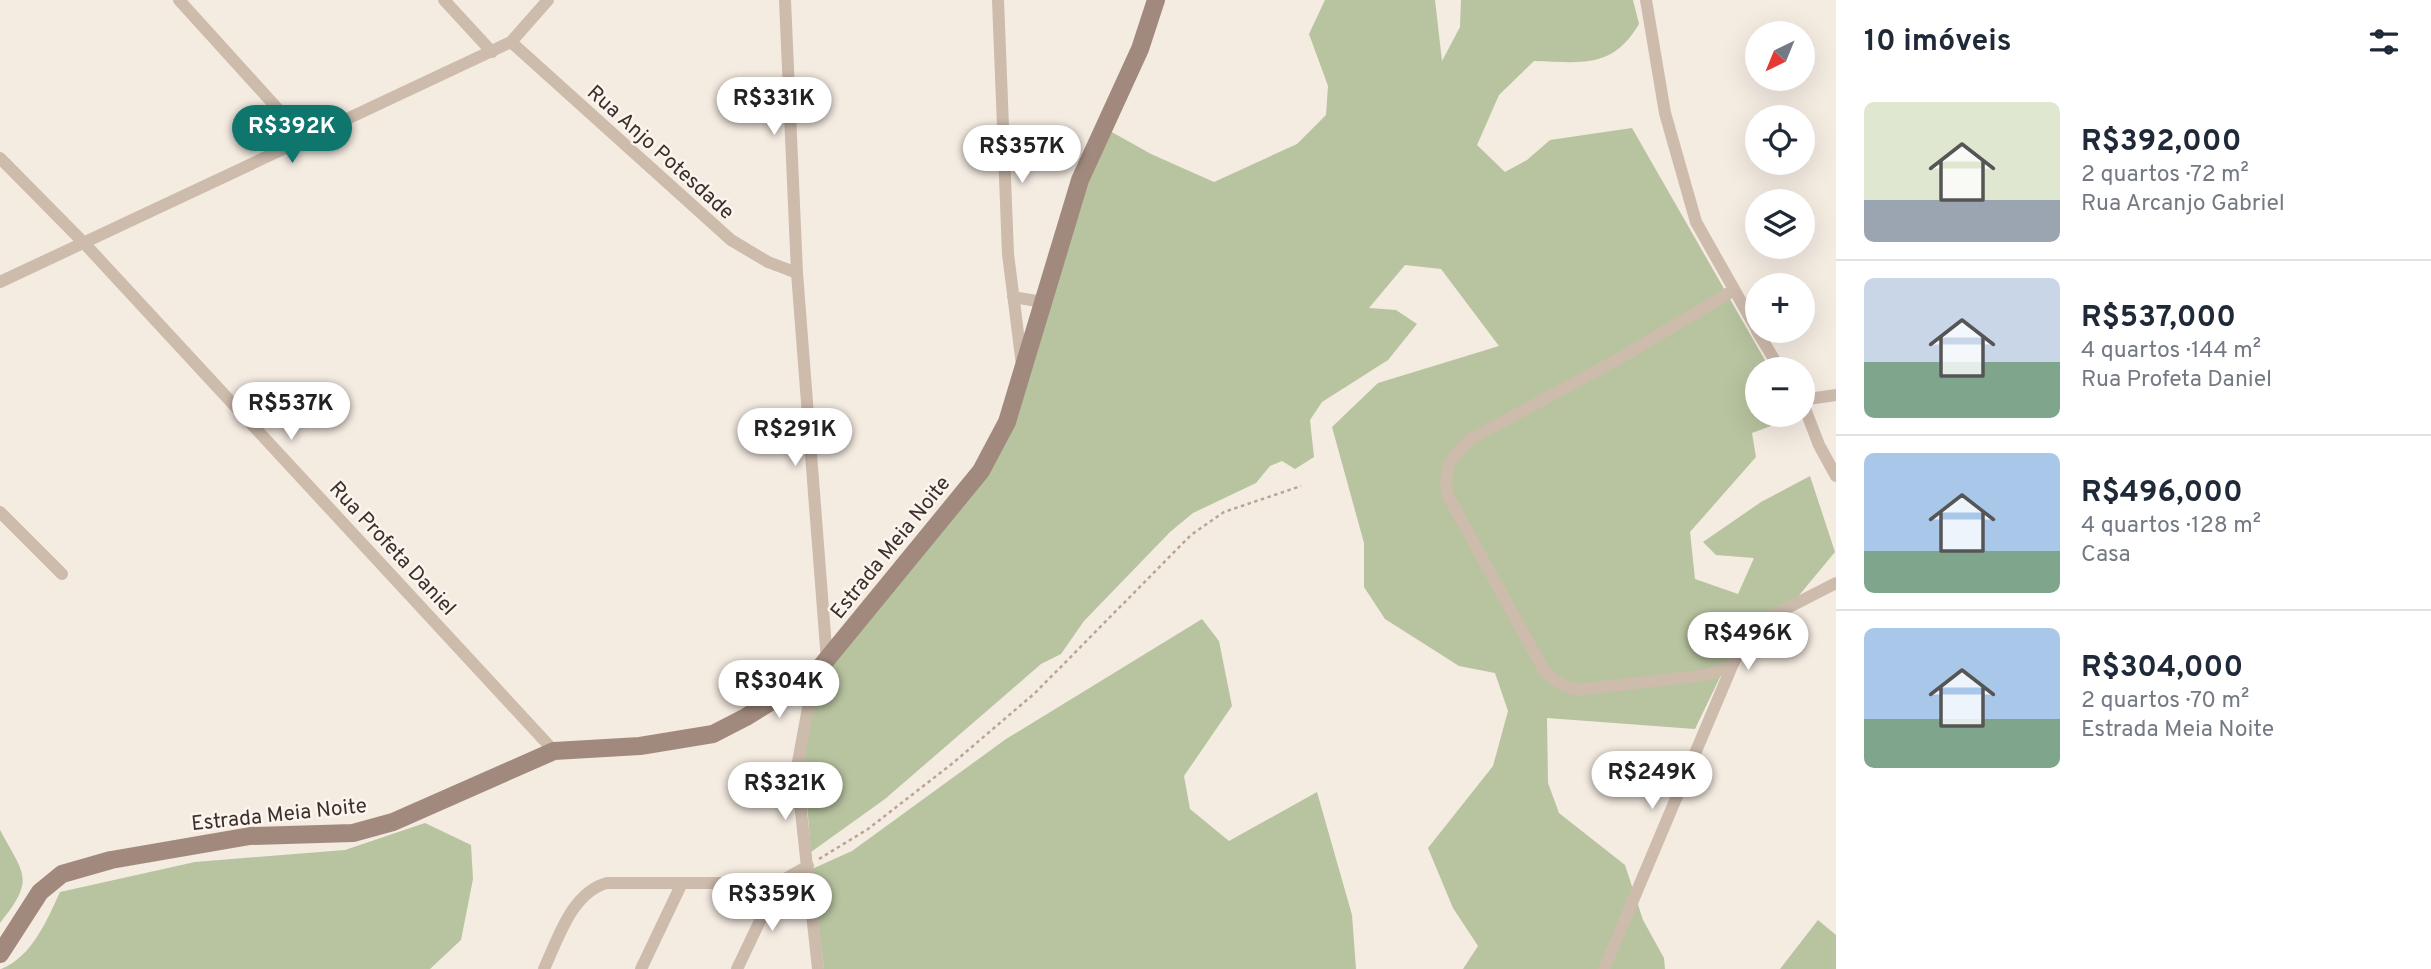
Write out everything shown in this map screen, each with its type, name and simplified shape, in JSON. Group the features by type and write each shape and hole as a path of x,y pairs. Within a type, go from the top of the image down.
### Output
{"street":[{"path":"179,0 306,140"},
{"path":"444,0 492,52"},
{"path":"0,282 492,52 511,42 548,0"},
{"path":"785,0 797,273 827,661"},
{"path":"998,0 1008,240 1023,372"},
{"name":"Estrada Meia Noite","path":"0,954 40,892 62,874 111,860 250,836 354,833 393,822 554,751 640,746 713,734 814,675 981,471 1007,422 1080,180 1140,49 1156,0"},
{"path":"1646,0 1665,113 1696,222 1745,309"},
{"name":"Rua Anjo Potesdade","path":"511,42 731,240 768,262 797,273"},
{"name":"Rua Profeta Daniel","path":"0,158 84,243 554,751"},
{"path":"1732,666 1706,675 1576,690 1546,674 1447,494 1445,473 1453,456 1469,440 1620,358 1734,290"},
{"path":"1013,297 1043,302"},
{"path":"1815,398 1836,395"},
{"path":"1812,427 1836,476"},
{"path":"0,512 62,574"},
{"path":"1604,969 1748,632 1756,624 1836,583"},
{"path":"814,675 798,762 818,969"},
{"path":"544,969 575,907 594,886 607,883 778,883 808,866"},
{"path":"641,969 682,883"},
{"path":"737,969 778,883"}],"path":[{"path":"808,866 868,829 953,763 1035,693 1191,535 1224,512 1301,486"}],"green space":[{"path":"1325,0 1435,0 1442,61 1460,27 1461,0 1633,0 1639,24 1629,39 1618,49 1594,60 1534,61 1499,95 1477,145 1505,172 1527,160 1550,140 1632,128 1745,325 1745,343 1755,343 1763,357 1745,357 1745,427 1768,427 1752,433 1756,457 1690,532 1695,579 1738,594 1754,558 1716,555 1703,542 1761,502 1810,476 1835,552 1791,605 1722,673 1695,729 1547,718 1548,783 1559,813 1625,865 1643,920 1664,958 1665,969 1463,969 1478,946 1453,908 1428,848 1493,766 1508,711 1495,673 1459,666 1385,619 1364,587 1364,543 1332,427 1378,383 1499,346 1441,269 1405,265 1369,308 1396,310 1417,324 1388,360 1322,402 1310,420 1314,457 1295,469 1282,461 1270,466 1256,483 1193,513 1170,532 1084,621 1061,654 1041,664 885,799 811,852 803,758 819,675 993,462 1073,209 1110,131 1151,154 1214,182 1297,144 1326,115 1328,86 1309,34"},
{"path":"1202,619 1219,641 1232,706 1184,776 1190,809 1229,841 1317,792 1352,915 1356,969 824,969 812,869 852,851 1006,739"},
{"path":"425,823 471,845 473,879 461,940 430,969 1,969 30,947 44,926 60,892 195,862 345,850"},
{"path":"0,830 20,868 22,886 0,923"},
{"path":"1818,920 1836,935 1836,969 1780,969"}]}
